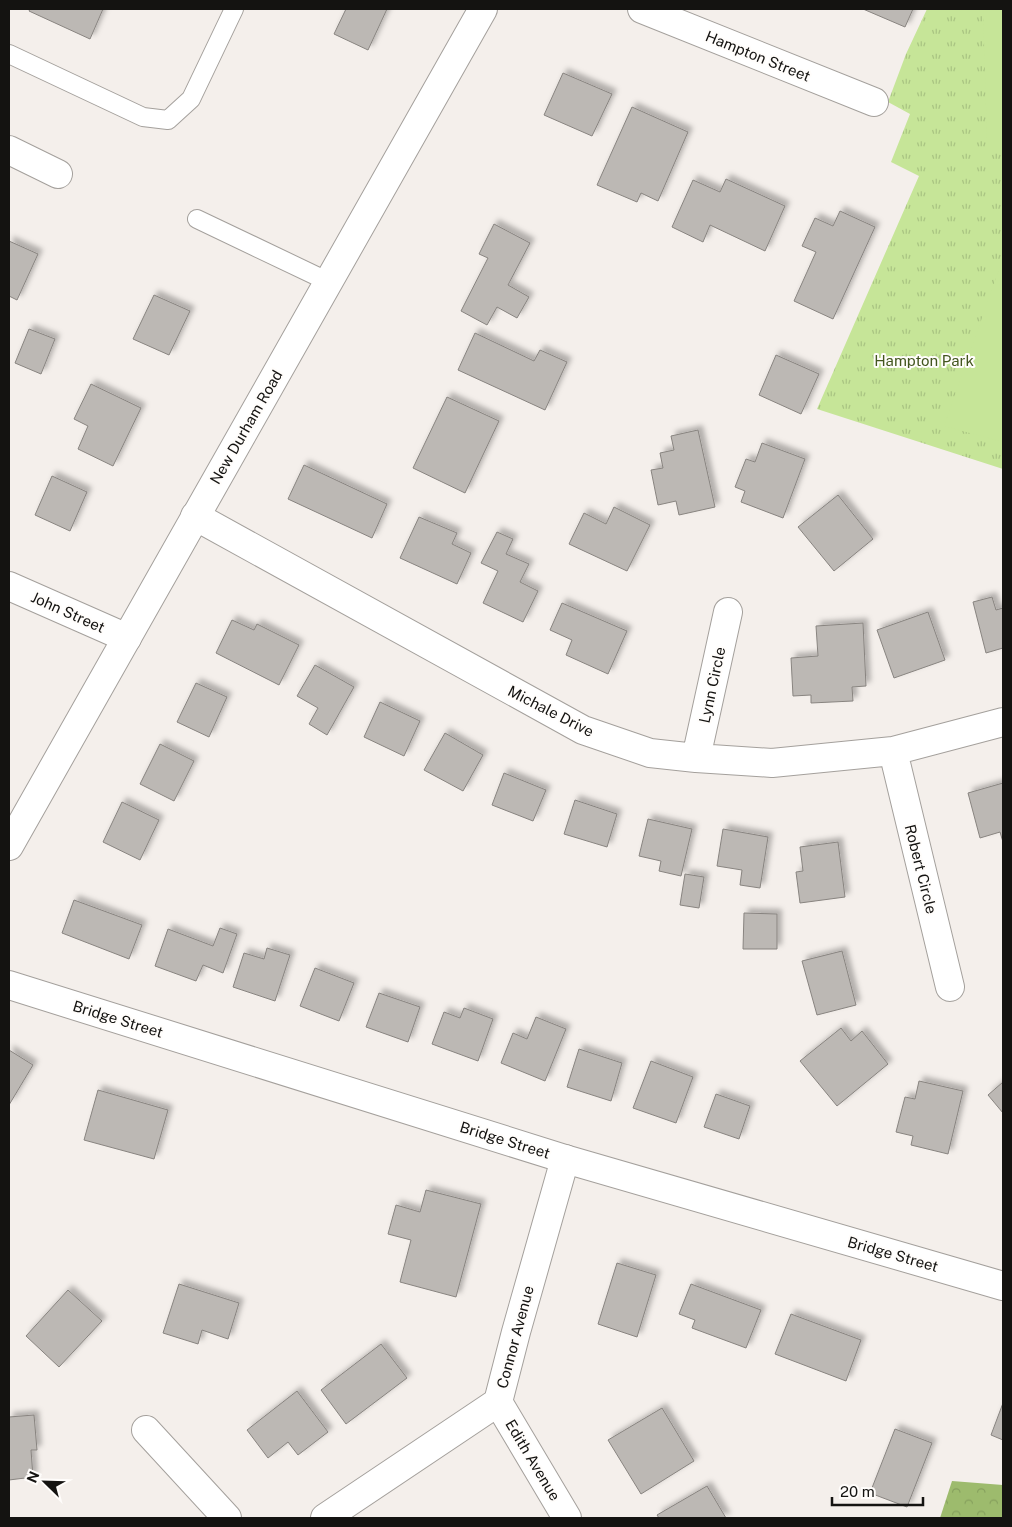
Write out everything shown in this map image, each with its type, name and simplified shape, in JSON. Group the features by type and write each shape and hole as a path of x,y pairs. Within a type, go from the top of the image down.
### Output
{"street":[{"name":"New Durham Road","path":"9,846 483,9"},
{"name":"Hampton Street","path":"642,9 874,102"},
{"path":"9,150 58,174"},
{"name":"Michale Drive","path":"195,516 583,730 650,753 696,758 772,762 893,751 1003,722"},
{"name":"John Street","path":"9,586 126,638"},
{"name":"Lynn Circle","path":"696,758 728,612"},
{"name":"Robert Circle","path":"893,751 950,987"},
{"name":"Bridge Street","path":"9,985 565,1159 1003,1286"},
{"name":"Connor Avenue","path":"325,1518 498,1402 565,1159"},
{"name":"Edith Avenue","path":"498,1402 567,1518"},
{"path":"146,1430 227,1518"}],"lane":[{"path":"9,54 143,117 168,120 191,99 234,9"},
{"path":"196,219 329,282"}],"green space":[{"name":"Hampton Park","path":"927,9 1003,9 1003,469 817,409 919,176 891,162 910,114 888,102 906,54"},
{"path":"983,9 1003,9 1003,138 987,138"},
{"path":"1003,258 1003,442 944,426"},
{"path":"952,1481 1003,1485 1003,1518 940,1518"}],"building":[{"path":"30,9 103,9 90,39 29,11"},
{"path":"346,9 387,9 368,50 334,34"},
{"path":"863,9 913,9 905,27"},
{"path":"563,73 612,94 592,136 544,115"},
{"path":"632,107 688,132 658,201 641,193 637,202 597,185"},
{"path":"726,179 785,206 765,251 710,225 703,242 672,227 693,180 720,192"},
{"path":"840,211 875,227 833,319 794,301 816,252 802,246 815,218 833,226"},
{"path":"494,224 530,243 508,285 529,297 517,318 497,307 487,325 461,311 488,258 479,254"},
{"path":"9,241 38,254 17,300 9,296"},
{"path":"154,295 190,311 169,355 133,339"},
{"path":"29,329 55,339 41,374 15,363"},
{"path":"475,333 534,361 540,350 567,362 545,410 458,370"},
{"path":"776,355 819,374 801,414 759,395"},
{"path":"91,384 141,408 113,466 78,449 88,426 74,419"},
{"path":"447,397 499,421 465,493 413,468"},
{"path":"698,430 715,507 679,515 676,501 658,505 651,470 663,468 660,453 674,450 671,436"},
{"path":"762,443 805,459 783,518 741,502 745,491 735,487 746,459 755,462"},
{"path":"304,465 387,504 372,538 288,499"},
{"path":"52,476 87,492 70,531 35,515"},
{"path":"838,495 873,539 834,571 798,527"},
{"path":"614,507 650,525 627,571 569,544 584,513 606,524"},
{"path":"419,517 457,533 452,544 471,553 457,584 400,558"},
{"path":"497,532 513,539 506,554 529,564 520,582 538,591 523,622 483,603 498,571 481,563"},
{"path":"992,597 996,610 1003,608 1003,648 986,653 973,602"},
{"path":"562,603 627,631 608,674 566,655 572,640 550,630"},
{"path":"928,612 945,660 894,678 877,630"},
{"path":"232,620 254,630 257,624 299,645 279,685 216,653"},
{"path":"863,623 866,686 852,687 853,701 811,703 811,695 793,696 791,658 818,656 816,626"},
{"path":"315,665 354,687 327,735 309,724 318,708 297,696"},
{"path":"196,683 227,697 209,737 177,722"},
{"path":"380,702 420,721 404,756 364,737"},
{"path":"445,733 483,755 463,791 424,770"},
{"path":"160,744 194,761 174,801 140,784"},
{"path":"504,773 546,790 533,821 492,805"},
{"path":"1003,783 1003,842 1000,832 980,838 968,793"},
{"path":"575,800 617,814 607,847 564,834"},
{"path":"122,802 159,820 140,860 103,842"},
{"path":"648,819 692,829 681,876 659,871 661,861 639,856"},
{"path":"723,829 768,837 760,888 740,885 742,870 717,866"},
{"path":"838,842 845,897 800,903 796,872 803,871 800,847"},
{"path":"685,874 704,877 699,908 680,905"},
{"path":"74,900 142,925 129,959 62,933"},
{"path":"744,913 777,914 777,949 743,949"},
{"path":"220,928 237,934 223,973 203,965 196,981 155,966 168,929 213,946"},
{"path":"267,948 290,955 275,1001 233,987 244,953 264,959"},
{"path":"842,951 856,1005 817,1015 802,961"},
{"path":"315,968 354,983 339,1021 300,1006"},
{"path":"379,993 420,1007 408,1042 366,1027"},
{"path":"464,1008 493,1019 478,1061 432,1044 444,1012 460,1018"},
{"path":"536,1017 566,1029 545,1081 501,1063 513,1033 527,1039"},
{"path":"841,1028 851,1041 862,1031 888,1064 837,1106 800,1061"},
{"path":"579,1049 622,1063 611,1101 567,1087"},
{"path":"9,1050 33,1065 9,1105"},
{"path":"651,1061 693,1077 676,1123 633,1108"},
{"path":"919,1081 963,1091 948,1154 911,1145 913,1136 896,1132 905,1097 915,1099"},
{"path":"1003,1082 1003,1113 988,1095"},
{"path":"98,1090 168,1110 154,1159 84,1140"},
{"path":"716,1094 750,1106 739,1139 704,1127"},
{"path":"426,1190 481,1204 456,1297 400,1282 411,1240 388,1234 396,1205 420,1212"},
{"path":"617,1263 656,1275 637,1337 598,1324"},
{"path":"179,1284 239,1303 228,1339 202,1330 198,1344 163,1333"},
{"path":"691,1284 761,1310 746,1348 692,1328 695,1320 679,1314"},
{"path":"68,1290 102,1321 59,1367 26,1336"},
{"path":"791,1314 861,1340 846,1381 775,1354"},
{"path":"381,1344 407,1378 346,1424 321,1390"},
{"path":"297,1391 328,1432 298,1455 288,1442 268,1458 247,1430"},
{"path":"1003,1403 1003,1440 991,1435"},
{"path":"662,1408 694,1461 641,1494 608,1440"},
{"path":"34,1415 37,1450 31,1450 33,1477 9,1480 9,1417"},
{"path":"895,1429 932,1443 907,1507 870,1493"},
{"path":"707,1486 726,1518 659,1518 657,1515"}]}
